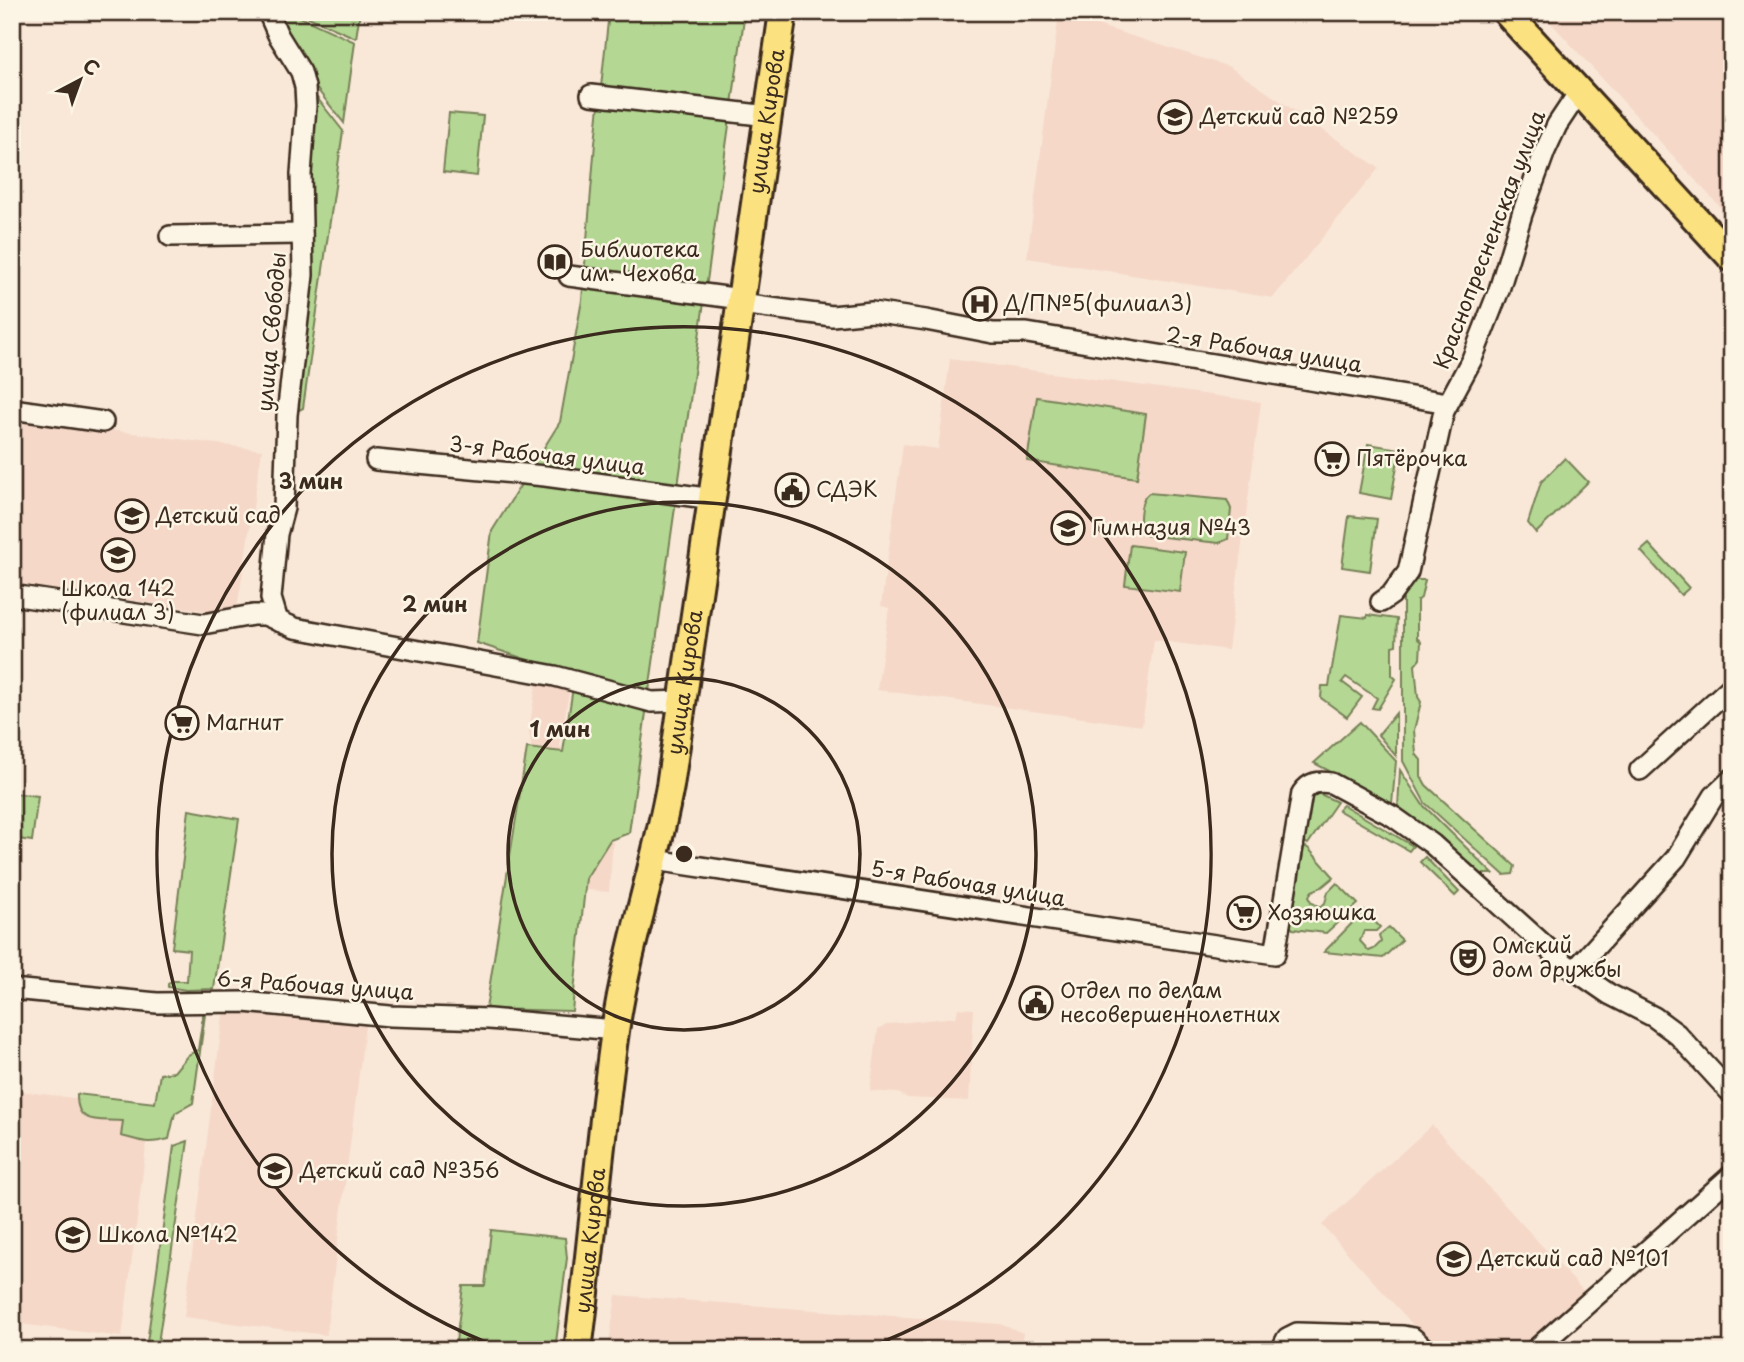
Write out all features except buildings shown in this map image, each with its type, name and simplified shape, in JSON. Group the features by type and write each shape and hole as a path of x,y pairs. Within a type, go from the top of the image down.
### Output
{"main road":[{"name":"улица Кирова","path":"578,1350 615,1030 631,950 668,799 783,12"},
{"path":"1506,12 1732,257"}],"street":[{"name":"улица Свободы","path":"268,12 278,35 301,72 306,87 301,174 303,275 287,415 284,508 277,534 271,598 278,621"},
{"name":"Краснопресненская улица","path":"1381,602 1391,595 1408,572 1444,411 1472,359 1499,290 1545,151 1557,125 1579,92"},
{"path":"591,95 768,116"},
{"path":"170,236 302,234"},
{"name":"2-я Рабочая улица","path":"569,276 832,316 873,313 992,333 1027,333 1448,403"},
{"path":"12,409 103,422"},
{"name":"3-я Рабочая улица","path":"376,460 545,476 713,499"},
{"path":"12,595 203,624 265,615 295,628 555,676 652,702 684,701"},
{"path":"1640,770 1732,686"},
{"path":"1732,779 1714,796 1676,858 1574,971 1609,994 1654,1017 1676,1034 1732,1094"},
{"name":"5-я Рабочая улица","path":"655,860 1275,954 1302,793 1313,783 1320,781 1331,783 1394,817 1432,844 1574,971"},
{"name":"6-я Рабочая улица","path":"12,989 157,1003 244,1002 390,1016 489,1019 615,1030"},
{"path":"1535,1350 1732,1175"},
{"path":"1281,1350 1287,1338 1297,1333 1403,1336 1413,1338 1426,1350"}],"shaded area":[{"path":"1541,12 1732,12 1732,220"},
{"name":"Детский сад №259","path":"1059,13 1230,67 1379,168 1273,298 1027,258"},
{"name":"Гимназия №43","path":"950,359 1261,402 1228,650 1154,640 1142,726 877,690 889,608 881,606 903,444 938,449"},
{"name":"Детский сад","path":"12,417 262,450 237,609 214,612 12,583"},
{"path":"537,679 570,686 560,745 591,835 613,842 609,892 579,889 534,765 529,730"},
{"name":"Детский сад №356","path":"224,1008 365,1026 326,1335 184,1317"},
{"path":"958,1008 974,1009 969,1101 908,1098 898,1093 870,1091 878,1029 889,1024 956,1017"},
{"name":"Школа №142","path":"12,1090 151,1108 122,1337 12,1323"},
{"name":"Детский сад №101","path":"1432,1125 1586,1294 1524,1350 1436,1350 1322,1225"},
{"path":"616,1295 1000,1324 1023,1333 1022,1350 608,1350"}],"green space":[{"path":"277,12 289,12 355,42 344,123 305,74"},
{"path":"297,12 360,12 356,38"},
{"path":"609,12 745,12 629,833 610,840 586,878 572,1011 486,1009 527,748 563,752 573,670 528,660 477,643 492,531 560,422 582,300"},
{"path":"307,85 343,131 303,408 291,414"},
{"path":"449,113 483,116 477,176 443,172"},
{"path":"1037,397 1146,414 1137,478 1027,461"},
{"path":"1368,444 1400,449 1391,499 1359,493"},
{"path":"1565,458 1588,482 1536,533 1528,523 1541,482"},
{"path":"1149,493 1227,500 1231,509 1228,539 1219,543 1145,535 1140,513 1143,501"},
{"path":"1349,516 1377,519 1370,571 1342,567"},
{"path":"1649,544 1689,588 1681,595 1641,551"},
{"path":"1130,545 1185,552 1180,592 1125,585"},
{"path":"1414,580 1425,580 1421,598 1417,601 1417,638 1421,642 1420,659 1415,665 1418,697 1421,702 1414,730 1416,754 1421,760 1421,776 1426,785 1515,866 1513,874 1504,875 1425,803 1403,761 1403,595"},
{"path":"1341,615 1397,619 1396,645 1392,646 1392,675 1396,679 1378,709 1372,708 1377,698 1346,677 1342,682 1362,697 1347,717 1321,698 1322,686 1329,686"},
{"path":"1396,713 1396,756 1378,735"},
{"path":"1360,722 1396,761 1392,804 1314,763"},
{"path":"1400,770 1423,805 1493,874 1480,874 1450,846 1398,808"},
{"path":"12,793 38,796 32,841 12,838"},
{"path":"1312,794 1320,794 1337,802 1308,844 1298,839"},
{"path":"1343,805 1413,846 1409,851 1338,810"},
{"path":"189,810 239,819 214,989 186,990 168,987 173,981 187,981 189,950 172,948"},
{"path":"1297,843 1308,848 1334,877 1312,891 1309,896 1311,902 1320,907 1325,903 1328,892 1337,883 1358,904 1326,933 1293,929 1287,923"},
{"path":"1425,857 1459,892 1455,896 1420,862"},
{"path":"1364,911 1380,927 1376,931 1364,931 1360,941 1369,951 1381,942 1379,935 1389,927 1402,940 1383,958 1324,952"},
{"path":"206,1007 193,1103 175,1113 169,1139 149,1142 121,1136 123,1121 90,1119 80,1111 77,1094 155,1103 160,1074 174,1072 188,1055 198,1050"},
{"path":"188,1141 157,1350 146,1350 174,1146"},
{"path":"491,1230 565,1238 567,1258 555,1350 455,1350 463,1286 485,1286"}],"place":[{"name":"Детский сад №259","path":"1175,117"},
{"name":"Библиотека им. Чехова","path":"555,262"},
{"name":"Д/П№5(филиал3)","path":"980,304"},
{"name":"Пятёрочка","path":"1332,459"},
{"name":"СДЭК","path":"792,490"},
{"name":"Детский сад","path":"132,516"},
{"name":"Гимназия №43","path":"1068,528"},
{"name":"Школа 142 (филиал 3)","path":"118,555"},
{"name":"Магнит","path":"182,723"},
{"name":"Хозяюшка","path":"1244,913"},
{"name":"Омский дом дружбы","path":"1468,958"},
{"name":"Отдел по делам несовершеннолетних","path":"1036,1003"},
{"name":"Детский сад №356","path":"275,1171"},
{"name":"Школа №142","path":"73,1235"},
{"name":"Детский сад №101","path":"1454,1259"}]}
